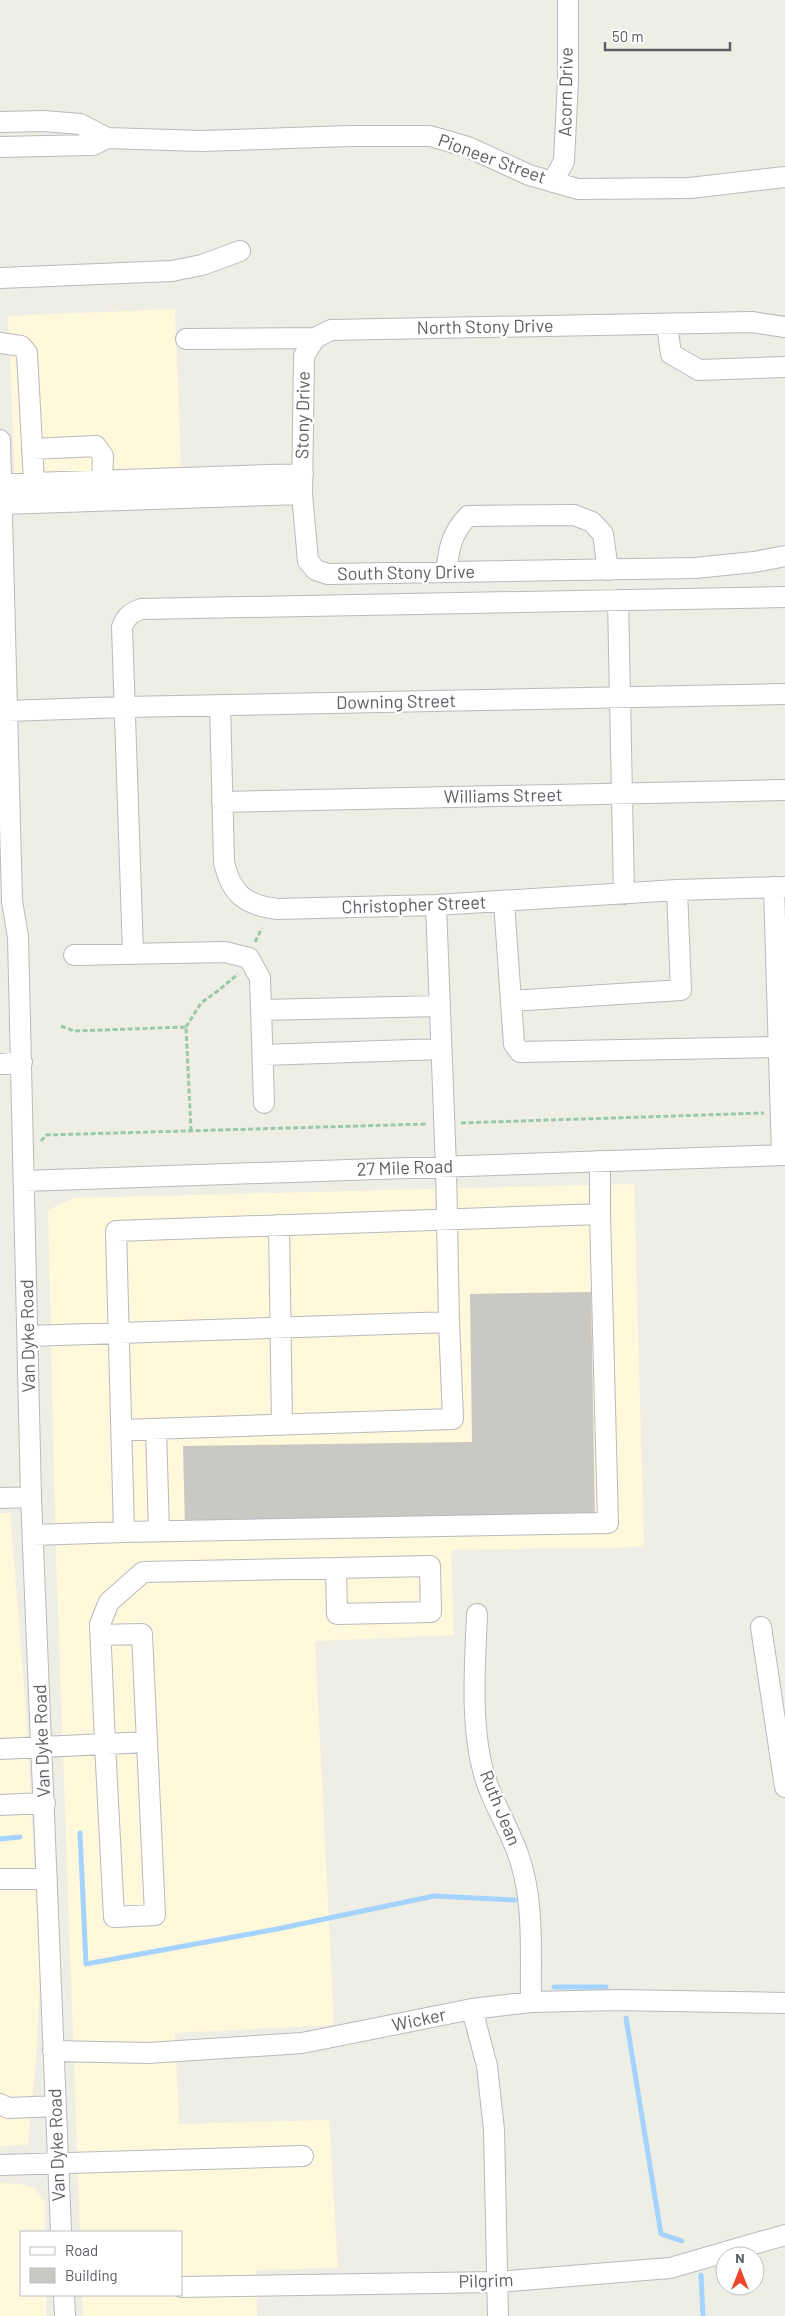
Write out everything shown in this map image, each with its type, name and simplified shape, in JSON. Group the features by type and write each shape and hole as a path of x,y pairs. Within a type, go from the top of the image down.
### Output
{"street":[{"name":"Acorn Drive","path":"553,182 564,161 568,80 568,0"},
{"name":"Pioneer Street","path":"0,122 44,121 80,124 107,138 201,141 349,136 430,136 468,146 529,175 578,190 690,188 785,177"},
{"name":"Pioneer Street","path":"0,147 93,145 107,138"},
{"path":"0,278 172,271 202,265 240,251"},
{"name":"North Stony Drive","path":"186,339 315,338 331,330 752,322 785,327"},
{"path":"667,324 671,354 699,370 785,368"},
{"name":"Stony Drive","path":"302,494 304,356 315,338"},
{"path":"0,343 21,346 26,353 34,482"},
{"name":"Van Dyke Road","path":"0,440 7,712 6,901 22,1062 31,1497 61,2231"},
{"path":"32,450 96,446 103,456 102,480"},
{"path":"2,492 34,482 303,474"},
{"path":"2,492 302,494"},
{"name":"South Stony Drive","path":"302,494 308,561 316,570 328,574 695,568 754,562 785,556"},
{"path":"446,572 449,546 457,527 468,516 574,515 592,522 603,534 608,570"},
{"path":"133,953 122,628 125,619 132,612 141,609 785,597"},
{"path":"618,600 624,894"},
{"name":"Downing Street","path":"7,712 124,707 785,694"},
{"name":"Christopher Street","path":"220,705 224,862 227,875 239,895 249,902 277,908 436,905 677,890 780,887"},
{"name":"Williams Street","path":"222,802 785,790"},
{"path":"780,887 779,1047 783,1155"},
{"path":"511,1001 681,990 677,890"},
{"path":"504,902 514,1044 520,1052 779,1047"},
{"path":"122,1430 453,1419 436,905"},
{"path":"74,955 225,952 247,957 260,978 264,1103"},
{"path":"262,1010 440,1006"},
{"path":"263,1055 441,1049"},
{"path":"0,1064 22,1062"},
{"name":"27 Mile Road","path":"24,1181 783,1155"},
{"path":"33,1535 608,1522 600,1161"},
{"path":"124,1532 116,1231 600,1214"},
{"path":"279,1225 282,1425"},
{"path":"29,1336 449,1322"},
{"path":"156,1429 159,1531"},
{"path":"0,1498 31,1497"},
{"path":"100,1635 142,1634 155,1915 114,1917 100,1635 100,1624 109,1602 143,1572 430,1566 431,1612 337,1614 336,1568"},
{"name":"Ruth Jean","path":"476,1614 475,1678 478,1735 484,1774 519,1856 530,1901 531,2002"},
{"path":"761,1627 785,1787"},
{"path":"0,1749 147,1742"},
{"path":"0,1805 44,1803"},
{"path":"0,1880 47,1879"},
{"name":"Wicker","path":"53,2051 148,2053 302,2043 472,2009 531,2002 617,2000 785,2003"},
{"path":"472,2009 487,2066 494,2130 498,2316"},
{"path":"0,2104 8,2108 56,2106"},
{"path":"0,2165 303,2156"},
{"name":"Pilgrim","path":"182,2287 497,2282 670,2268 785,2235"},
{"path":"64,2296 65,2316"}],"path":[{"path":"191,1131 186,1028 201,1002 237,976 262,928"},
{"path":"61,1026 74,1031 186,1028"},
{"path":"455,1123 769,1113"},
{"path":"39,1145 42,1138 46,1135 431,1124"}],"shaded area":[{"path":"175,309 181,467 15,475 8,316"},
{"path":"634,1184 644,1547 451,1550 454,1635 315,1641 334,2025 175,2033 179,2124 329,2120 338,2268 256,2270 257,2316 83,2316 82,2296 182,2296 182,2231 80,2231 56,1557 48,1210 74,1198"},
{"path":"0,1513 10,1513 26,1710 40,1968 37,2046 28,2145 0,2146"},
{"path":"0,2183 22,2184 34,2188 45,2201 45,2231 20,2231 20,2296 46,2296 46,2316 0,2316"}],"building":[{"path":"591,1292 595,1519 185,1526 183,1446 472,1442 470,1294"}],"waterway":[{"path":"80,1833 86,1964 277,1929 434,1896 515,1900"},
{"path":"0,1839 20,1837"},
{"path":"554,1987 606,1987"},
{"path":"626,2018 661,2234 682,2241"},
{"path":"701,2275 703,2316"}]}
